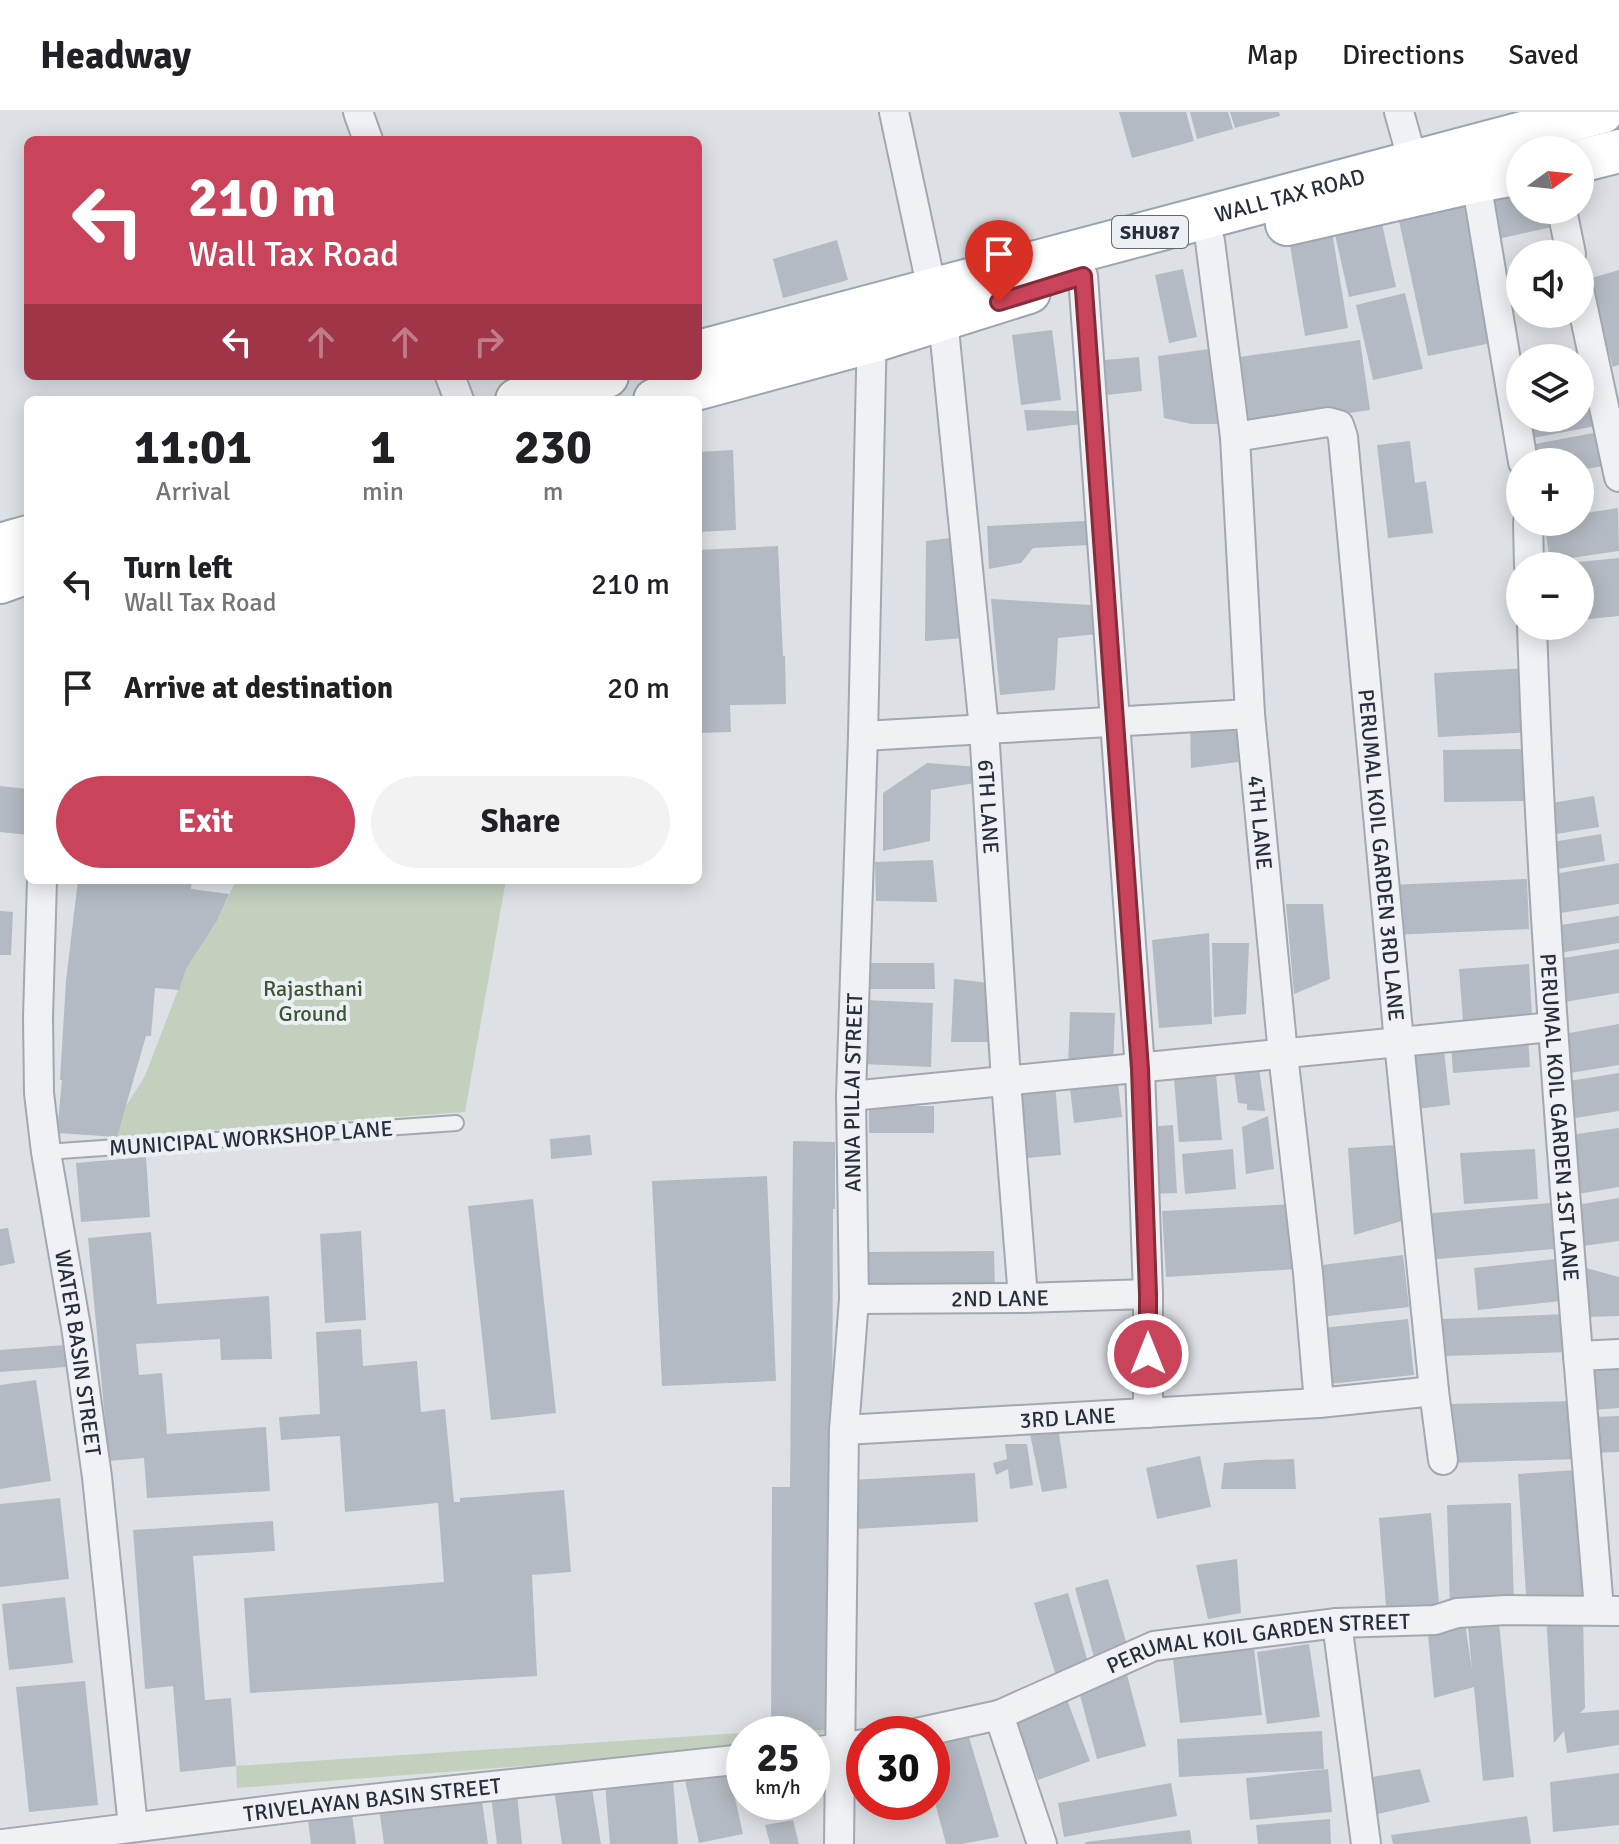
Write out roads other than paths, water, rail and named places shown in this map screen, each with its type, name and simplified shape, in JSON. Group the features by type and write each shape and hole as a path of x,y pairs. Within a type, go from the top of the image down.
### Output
{"main road":[{"name":"WALL TAX ROAD","path":"666,396 872,323 1413,162 1602,112"},
{"path":"1594,157 1619,151"},
{"name":"WALL TAX ROAD","path":"937,304 1083,276 1210,241 1506,176"},
{"name":"WALL TAX ROAD","path":"702,351 872,323"},
{"path":"532,396 592,380"},
{"path":"0,545 24,538"},
{"path":"0,582 24,573"}],"street":[{"path":"358,112 367,136"},
{"name":"6TH LANE","path":"894,112 937,304 984,729 1023,1298"},
{"path":"1399,112 1413,162"},
{"path":"1476,181 1521,448"},
{"name":"4TH LANE","path":"1210,241 1235,437 1250,714 1319,1403"},
{"path":"1083,276 1140,1069 1148,1294 1148,1413"},
{"name":"ANNA PILLAI STREET","path":"851,1716 844,1430 854,1299 851,1096 872,323"},
{"path":"1587,328 1619,477"},
{"name":"PERUMAL KOIL GARDEN 3RD LANE","path":"1235,437 1328,422 1339,425 1343,437 1399,1042 1443,1460"},
{"name":"PERUMAL KOIL GARDEN 1ST LANE","path":"1532,640 1552,1027 1578,1356 1609,1610"},
{"path":"863,736 1250,714"},
{"name":"WATER BASIN STREET","path":"42,884 39,1093 97,1477 133,1827"},
{"path":"851,1096 1552,1027"},
{"name":"2ND LANE","path":"854,1299 1148,1294"},
{"path":"1578,1356 1619,1354"},
{"name":"3RD LANE","path":"844,1430 1319,1403 1434,1391"},
{"name":"PERUMAL KOIL GARDEN STREET","path":"950,1726 999,1715 1154,1646 1337,1623 1435,1620 1457,1613 1609,1610"},
{"path":"1337,1623 1366,1844"},
{"path":"999,1715 1042,1844"},
{"name":"TRIVELAYAN BASIN STREET","path":"3,1844 321,1804 726,1761"},
{"name":"ANNA PILLAI STREET","path":"839,1844 846,1792"}],"lane":[{"name":"MUNICIPAL WORKSHOP LANE","path":"46,1152 456,1123"}],"park label":[{"name":"Rajasthani Ground","path":"313,1000"}]}
